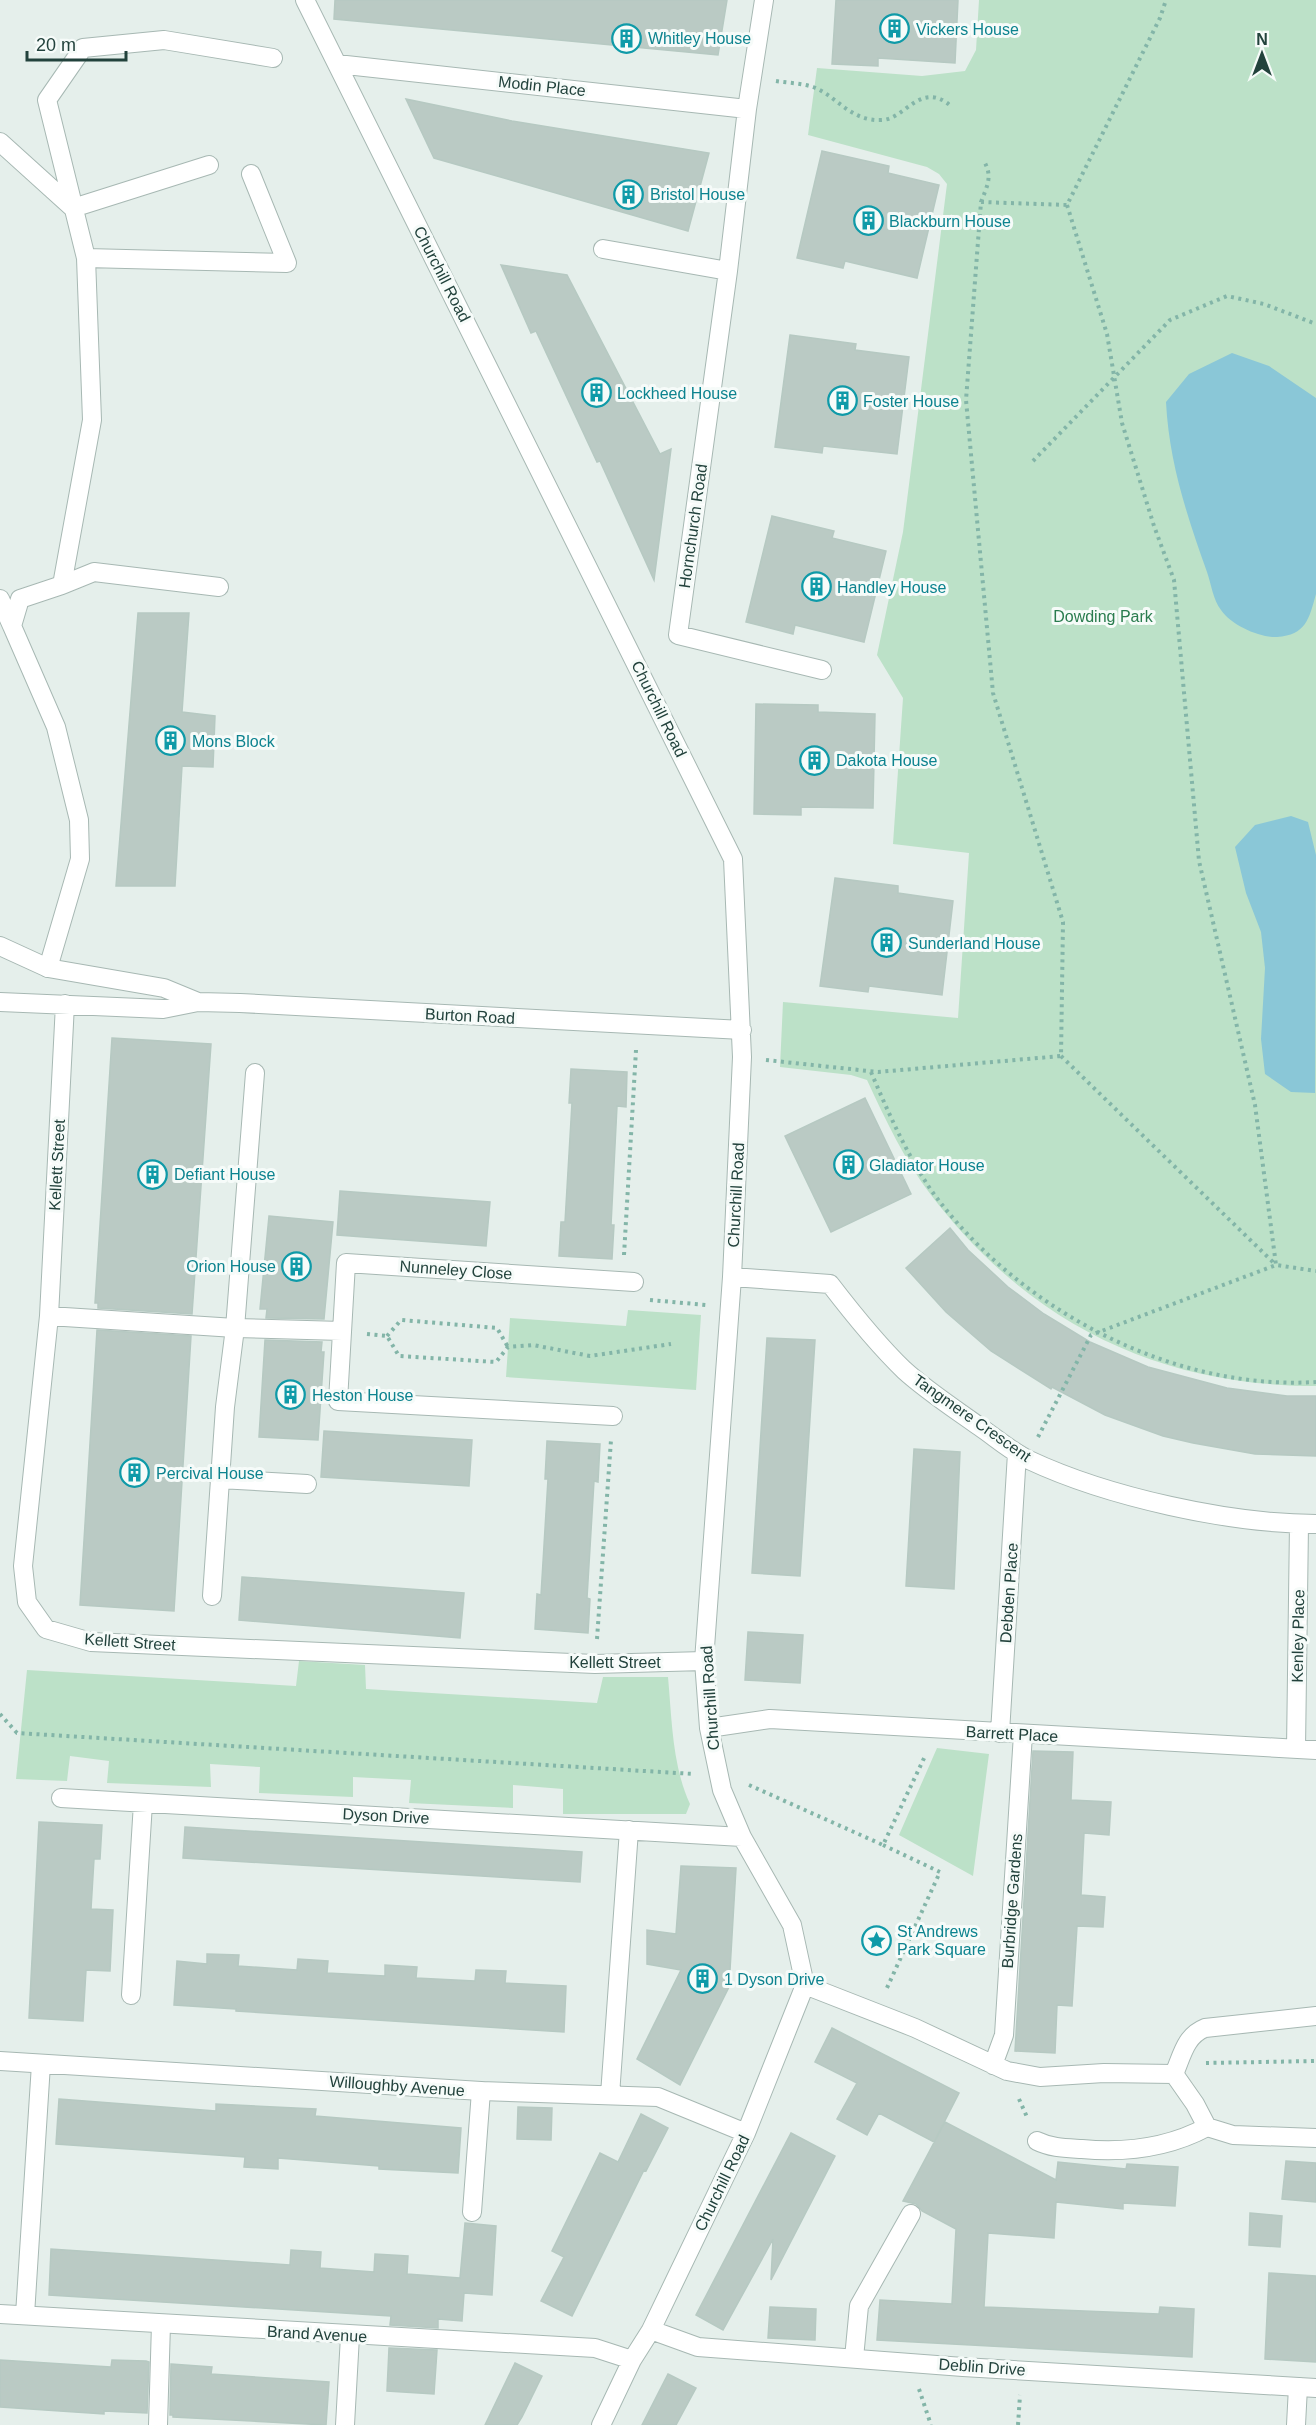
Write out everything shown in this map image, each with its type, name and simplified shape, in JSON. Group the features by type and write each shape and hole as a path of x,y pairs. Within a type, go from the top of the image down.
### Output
{"street":[{"name":"Churchill Road","path":"305,0 733,859 742,1057 732,1277 704,1661 709,1728 722,1790 742,1837 792,1926 805,1985 746,2133 651,2330 632,2360 601,2425"},
{"name":"Hornchurch Road","path":"764,0 747,109 728,271 678,635 822,670"},
{"path":"62,585 92,420 86,258 47,100 84,48 164,40 273,58"},
{"name":"Modin Place","path":"337,64 747,109"},
{"path":"0,142 74,208"},
{"path":"74,208 209,165"},
{"path":"86,258 287,263 251,174"},
{"path":"603,249 728,271"},
{"path":"12,626 20,599 94,572 219,587"},
{"path":"0,599 56,727 79,820 80,859 48,968"},
{"name":"Burton Road","path":"0,946 48,968 164,988 198,1002"},
{"name":"Burton Road","path":"0,1002 163,1009 198,1002 742,1030"},
{"name":"Kellett Street","path":"65,1004 49,1316 23,1566 27,1602 45,1629 91,1642 595,1664 704,1661"},
{"path":"212,1596 219,1479 235,1328 255,1073"},
{"name":"Nunneley Close","path":"613,1416 338,1401 346,1263 628,1281"},
{"name":"Tangmere Crescent","path":"732,1277 830,1284 862,1326 905,1371 1022,1456 1102,1487 1172,1506 1234,1517 1307,1524"},
{"path":"49,1316 235,1328 342,1331"},
{"name":"Debden Place","path":"1000,1733 1022,1456"},
{"path":"219,1479 306,1484"},
{"name":"Kenley Place","path":"1296,1749 1307,1524"},
{"name":"Barrett Place","path":"709,1728 770,1719 1316,1750"},
{"name":"Burbridge Gardens","path":"1000,2068 1023,1734"},
{"name":"Dyson Drive","path":"61,1798 742,1837"},
{"path":"131,1995 142,1803"},
{"path":"610,2096 629,1830"},
{"path":"805,1985 876,2013 1000,2068 1040,2077 1104,2073 1174,2074"},
{"path":"1174,2074 1187,2043 1195,2032 1205,2028 1316,2016"},
{"name":"Willoughby Avenue","path":"0,2061 480,2091 658,2097 746,2133"},
{"path":"26,2315 41,2064"},
{"path":"1174,2074 1196,2104 1207,2127"},
{"path":"472,2212 480,2091"},
{"path":"1037,2141 1055,2148 1108,2151 1167,2144 1186,2138 1207,2127 1233,2135 1316,2139"},
{"path":"854,2358 859,2306 911,2214"},
{"name":"Brand Avenue","path":"0,2314 350,2336 596,2348 632,2360"},
{"path":"158,2425 161,2324"},
{"name":"Deblin Drive","path":"651,2330 698,2347 1307,2388"},
{"path":"345,2425 350,2336"},
{"path":"1296,2425 1307,2388"}],"path":[{"path":"1166,0 1160,18 1067,205 1107,334 1122,423 1154,526 1174,580 1199,861 1255,1105 1276,1265"},
{"path":"752,79 814,87 859,116 883,121 899,113 911,103 931,97 944,100 952,107"},
{"path":"984,161 990,171 981,202 966,400 993,693 1063,922 1061,1056 1276,1265 1316,1271"},
{"path":"981,202 1067,205"},
{"path":"1033,460 1114,375 1170,321 1227,296 1264,304 1316,324"},
{"path":"638,1025 628,1281 651,1300 730,1307"},
{"path":"742,1057 878,1072 1061,1056"},
{"path":"871,1071 893,1123 931,1190 989,1256 1020,1282 1068,1316 1098,1333 1178,1364 1219,1375 1261,1381 1316,1382"},
{"path":"1022,1456 1091,1335 1276,1265"},
{"path":"387,1336 401,1320 497,1328 508,1347"},
{"path":"342,1331 387,1336"},
{"path":"387,1336 399,1356 496,1362 508,1347 533,1345 590,1356 671,1344"},
{"path":"595,1664 613,1416"},
{"path":"0,1714 16,1733 688,1774 717,1771 940,1872 876,2013"},
{"path":"883,1845 938,1730"},
{"path":"1174,2074 1200,2063 1316,2061"},
{"path":"1000,2068 1037,2141"},
{"path":"914,2363 920,2392 931,2425"}],"green space":[{"name":"Dowding Park","path":"979,0 1316,0 1316,1386 1258,1383 1202,1374 1150,1359 1100,1338 1054,1311 1010,1278 969,1240 931,1195 904,1154 867,1080 851,1075 780,1067 783,1002 958,1018 969,853 893,844 903,698 877,655 903,532 947,184 939,174 927,167 808,135 817,68 922,76 965,71 976,50"},
{"path":"628,1310 701,1315 696,1390 506,1377 510,1318 626,1326"},
{"path":"299,1661 365,1665 366,1689 597,1703 603,1677 668,1677 676,1758 690,1804 686,1814 563,1814 563,1789 513,1785 513,1808 409,1803 411,1780 353,1777 353,1797 259,1793 260,1767 210,1764 211,1787 107,1783 109,1761 70,1756 67,1781 16,1779 27,1670 296,1686"},
{"path":"937,1748 989,1754 973,1876 899,1835"}],"water":[{"path":"1232,353 1269,366 1316,398 1316,594 1305,624 1287,636 1270,637 1246,630 1226,616 1218,606 1186,509 1175,467 1166,402 1189,374"},
{"path":"1291,816 1308,822 1316,855 1315,1093 1291,1092 1265,1074 1261,1039 1265,968 1261,932 1246,893 1235,847 1255,825"}],"building":[{"name":"Whitley House","path":"335,0 727,0 718,55 334,19"},
{"name":"Vickers House","path":"836,0 958,0 955,63 878,58 878,66 832,64"},
{"name":"Bristol House","path":"406,99 512,121 709,153 688,231 434,158"},
{"name":"Blackburn House","path":"822,151 889,166 888,173 939,185 917,278 845,261 843,268 797,258"},
{"name":"Lockheed House","path":"501,265 567,275 660,454 671,449 654,580 600,461 597,462 536,331 531,333"},
{"name":"Foster House","path":"790,335 856,344 855,350 909,357 897,454 823,446 822,453 775,447"},
{"name":"Handley House","path":"772,516 834,531 832,538 886,551 864,642 795,625 793,634 746,622"},
{"name":"Mons Block","path":"138,613 189,613 182,712 215,716 213,767 182,766 175,886 116,886"},
{"name":"Dakota House","path":"756,704 818,705 818,712 875,714 873,808 801,807 801,815 754,814"},
{"name":"Sunderland House","path":"835,878 898,886 898,893 953,901 942,995 869,986 868,992 820,986"},
{"name":"Defiant House","path":"112,1038 211,1044 192,1314 98,1308 98,1303 95,1303"},
{"path":"571,1069 627,1072 626,1107 617,1106 611,1225 614,1225 612,1259 559,1256 561,1222 565,1222 572,1103 569,1103"},
{"name":"Gladiator House","path":"865,1098 911,1194 831,1232 785,1136"},
{"path":"340,1191 490,1202 486,1246 337,1235"},
{"name":"Orion House","path":"269,1216 333,1222 324,1319 266,1318 267,1309 260,1309"},
{"path":"950,1228 968,1250 1008,1287 1044,1314 1090,1342 1148,1367 1227,1388 1287,1396 1316,1396 1316,1456 1255,1454 1163,1436 1105,1415 1052,1387 1051,1389 991,1351 946,1312 906,1268"},
{"name":"Percival House","path":"97,1330 191,1336 174,1611 80,1605"},
{"path":"767,1338 815,1340 800,1576 752,1573"},
{"name":"Heston House","path":"265,1340 322,1342 321,1352 324,1352 318,1440 259,1437"},
{"path":"324,1431 472,1440 469,1486 321,1477"},
{"path":"547,1441 600,1444 598,1482 594,1481 587,1598 590,1599 588,1633 535,1629 537,1594 541,1595 548,1479 545,1479"},
{"path":"914,1449 960,1452 954,1589 906,1586"},
{"path":"242,1577 464,1593 460,1638 239,1620"},
{"path":"748,1632 803,1635 800,1683 745,1680"},
{"path":"1033,1751 1073,1752 1071,1800 1111,1802 1109,1835 1084,1833 1081,1895 1105,1897 1103,1927 1077,1926 1072,2006 1057,2005 1055,2053 1015,2051"},
{"path":"39,1822 102,1825 100,1859 94,1859 91,1909 113,1910 110,1971 86,1970 83,2021 29,2018"},
{"path":"185,1827 582,1852 580,1882 183,1858"},
{"name":"1 Dyson Drive","path":"681,1866 736,1868 729,1987 680,2085 637,2059 681,1970 647,1964 647,1930 676,1934"},
{"path":"207,1954 239,1955 238,1966 297,1970 298,1959 328,1961 327,1973 385,1976 385,1965 417,1967 416,1978 475,1981 476,1970 506,1971 505,1983 566,1986 564,2032 174,2005 177,1961 207,1964"},
{"path":"832,2028 959,2093 934,2142 879,2113 867,2135 837,2119 857,2083 815,2062"},
{"path":"59,2099 216,2111 216,2104 316,2109 315,2116 461,2128 458,2173 379,2169 379,2166 278,2158 278,2169 244,2167 245,2157 56,2144"},
{"path":"518,2107 552,2108 551,2140 517,2139"},
{"path":"641,2114 668,2128 646,2171 644,2170 572,2316 541,2301 564,2257 552,2251 600,2153 618,2162"},
{"path":"945,2122 1056,2180 1058,2162 1126,2169 1127,2164 1178,2167 1175,2206 1123,2203 1123,2209 1056,2202 1054,2238 988,2233 984,2307 1159,2314 1160,2307 1194,2309 1192,2357 877,2340 880,2300 952,2304 956,2229 922,2211 916,2204 903,2201"},
{"path":"791,2133 835,2156 771,2280 773,2239 723,2330 696,2315"},
{"path":"1286,2161 1316,2163 1316,2202 1282,2199"},
{"path":"1250,2213 1282,2216 1280,2247 1249,2245"},
{"path":"465,2223 496,2226 492,2295 464,2293 462,2321 438,2319 438,2328 390,2325 391,2316 49,2295 51,2249 290,2265 291,2250 321,2252 320,2268 374,2272 375,2254 408,2256 407,2274 460,2278"},
{"path":"1269,2273 1316,2276 1316,2362 1265,2359"},
{"path":"770,2307 816,2309 815,2340 768,2338"},
{"path":"389,2348 437,2350 434,2394 387,2391"},
{"path":"0,2360 111,2367 112,2360 149,2362 147,2413 104,2411 104,2414 0,2407"},
{"path":"515,2363 542,2376 517,2425 485,2425"},
{"path":"171,2364 212,2367 211,2374 329,2382 326,2425 173,2417 170,2415"},
{"path":"668,2374 696,2388 676,2425 642,2425"}],"place":[{"name":"Vickers House","path":"895,29"},
{"name":"Whitley House","path":"627,38"},
{"name":"Bristol House","path":"629,194"},
{"name":"Blackburn House","path":"868,221"},
{"name":"Lockheed House","path":"596,393"},
{"name":"Foster House","path":"842,401"},
{"name":"Handley House","path":"816,587"},
{"name":"Mons Block","path":"171,741"},
{"name":"Dakota House","path":"815,760"},
{"name":"Sunderland House","path":"887,943"},
{"name":"Gladiator House","path":"848,1165"},
{"name":"Defiant House","path":"153,1174"},
{"name":"Orion House","path":"297,1266"},
{"name":"Heston House","path":"291,1395"},
{"name":"Percival House","path":"135,1473"},
{"name":"St Andrews Park Square","path":"876,1940"},
{"name":"1 Dyson Drive","path":"703,1979"}]}
